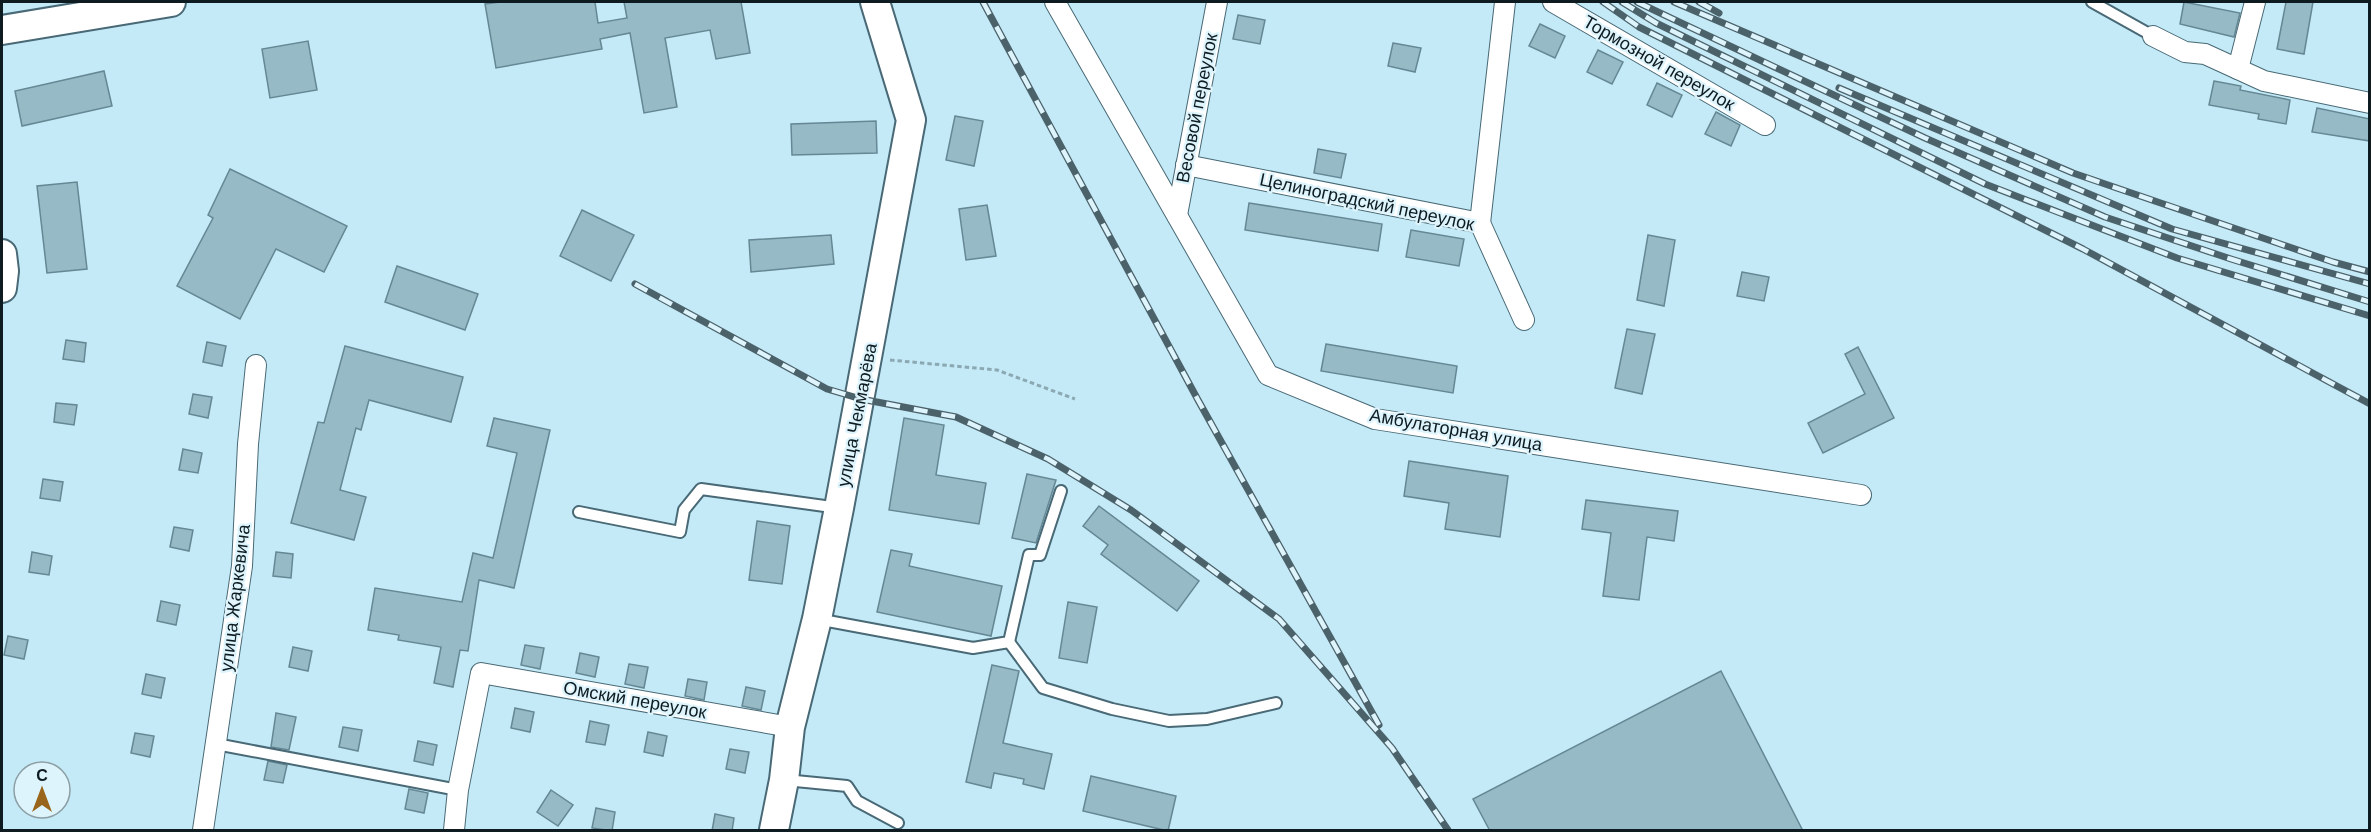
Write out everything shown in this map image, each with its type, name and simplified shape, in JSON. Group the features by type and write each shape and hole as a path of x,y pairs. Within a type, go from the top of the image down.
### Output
{"street":[{"path":"2,30 171,2"},
{"name":"улица Чекмарёва","path":"774,831 784,780 790,727 817,619 911,120 875,2"},
{"name":"Амбулаторная улица","path":"1055,2 1268,375 1375,419 1861,495"},
{"name":"Весовой переулок","path":"1177,215 1217,2"},
{"path":"1480,224 1505,2"},
{"name":"Тормозной переулок","path":"1553,2 1765,125"},
{"path":"2238,69 2255,2"},
{"path":"2153,36 2185,52 2205,54 2264,81 2370,103"},
{"name":"Целиноградский переулок","path":"1186,165 1480,224 1524,320"},
{"path":"2,254 4,271 2,288"},
{"name":"улица Жаркевича","path":"203,831 242,566 248,444 256,365"},
{"name":"Омский переулок","path":"458,790 481,673 790,727"},
{"path":"454,831 458,790"}],"lane":[{"path":"2092,2 2153,36"},
{"path":"579,512 680,532 684,510 701,489 839,508"},
{"path":"1061,491 1040,555 1029,555 1009,642 1043,688 1112,710 1169,721 1207,719 1276,703"},
{"path":"817,619 973,648 1009,642"},
{"path":"216,744 458,790"},
{"path":"784,780 847,786 856,801 898,823"}],"path":[{"path":"868,357 997,370 1074,399"}],"building":[{"path":"595,2 598,23 627,18 624,2 741,2 750,53 716,59 710,30 665,38 677,107 644,113 630,33 600,39 602,49 496,68 485,4"},
{"path":"2184,2 2240,13 2234,37 2180,24"},
{"path":"2286,2 2313,2 2304,54 2277,49"},
{"path":"1238,15 1265,20 1260,44 1233,39"},
{"path":"1540,24 1565,36 1555,58 1529,46"},
{"path":"308,41 317,90 270,98 262,49"},
{"path":"1393,43 1421,48 1415,72 1388,66"},
{"path":"1598,50 1623,62 1612,84 1587,72"},
{"path":"104,71 112,106 22,126 15,91"},
{"path":"2214,81 2241,86 2240,90 2290,100 2286,124 2258,119 2259,114 2209,105"},
{"path":"1657,83 1682,95 1672,117 1647,105"},
{"path":"2317,108 2370,119 2370,141 2312,132"},
{"path":"1716,112 1740,125 1731,146 1705,134"},
{"path":"955,116 983,121 974,166 946,160"},
{"path":"876,121 877,153 792,155 791,124"},
{"path":"1318,149 1346,154 1341,178 1314,173"},
{"path":"230,169 347,226 324,272 276,249 240,319 177,286 213,218 208,215"},
{"path":"77,182 87,269 47,273 37,186"},
{"path":"1249,203 1382,224 1378,251 1245,230"},
{"path":"987,205 996,256 966,260 959,209"},
{"path":"582,210 634,235 611,281 560,256"},
{"path":"1411,230 1464,239 1459,266 1406,257"},
{"path":"831,235 834,264 751,272 749,240"},
{"path":"1648,235 1675,240 1664,306 1637,300"},
{"path":"397,266 478,294 465,330 385,302"},
{"path":"1742,272 1769,277 1764,301 1737,296"},
{"path":"1627,329 1655,334 1642,394 1615,388"},
{"path":"66,340 86,343 84,362 63,359"},
{"path":"207,342 226,346 222,366 203,362"},
{"path":"1326,344 1457,366 1453,393 1321,371"},
{"path":"345,346 463,377 451,422 369,400 361,430 356,428 340,490 366,497 354,540 291,523 318,422 324,423"},
{"path":"1858,347 1894,418 1823,453 1808,423 1865,394 1845,354"},
{"path":"193,394 212,397 208,418 189,414"},
{"path":"56,403 77,405 74,425 54,422"},
{"path":"494,418 550,430 514,588 479,580 468,651 460,650 453,687 434,683 441,647 398,640 399,635 368,630 375,588 462,602 473,553 493,558 517,453 487,446"},
{"path":"904,418 944,425 936,475 986,483 979,524 889,510"},
{"path":"183,449 202,453 198,473 179,470"},
{"path":"1409,461 1508,476 1500,537 1445,529 1449,503 1404,496"},
{"path":"1027,474 1056,480 1036,543 1012,538"},
{"path":"43,479 63,482 60,501 40,498"},
{"path":"1586,500 1678,511 1674,541 1647,537 1639,600 1603,596 1611,533 1582,529"},
{"path":"1099,506 1199,581 1177,611 1101,554 1108,545 1083,526"},
{"path":"757,521 790,526 782,584 749,580"},
{"path":"174,527 193,530 189,551 170,547"},
{"path":"891,550 912,554 909,566 1002,586 991,636 877,612"},
{"path":"32,552 52,556 49,575 29,572"},
{"path":"276,552 293,554 291,578 273,576"},
{"path":"161,601 180,605 176,625 157,621"},
{"path":"1068,602 1097,607 1087,663 1059,658"},
{"path":"8,636 28,640 24,659 4,655"},
{"path":"525,645 544,648 540,669 521,665"},
{"path":"293,647 312,651 308,671 289,667"},
{"path":"580,653 599,657 595,677 576,673"},
{"path":"629,664 648,667 644,688 625,684"},
{"path":"992,665 1019,671 1003,743 1052,754 1044,789 1023,784 1024,779 994,773 991,788 966,782"},
{"path":"1721,671 1803,831 1490,831 1473,799"},
{"path":"146,674 165,678 161,698 142,694"},
{"path":"688,679 707,682 704,700 685,696"},
{"path":"746,687 765,691 761,710 742,706"},
{"path":"515,708 534,712 530,732 511,728"},
{"path":"276,713 296,717 289,750 271,747"},
{"path":"590,721 609,725 605,745 586,742"},
{"path":"343,727 362,730 358,751 339,747"},
{"path":"648,732 667,736 663,756 644,752"},
{"path":"135,733 154,736 150,757 131,753"},
{"path":"418,741 437,745 433,765 414,761"},
{"path":"730,749 749,752 745,773 726,769"},
{"path":"268,761 287,765 283,783 264,780"},
{"path":"1091,776 1176,796 1168,831 1083,811"},
{"path":"409,789 428,793 424,813 405,809"},
{"path":"551,790 573,805 558,826 537,812"},
{"path":"596,808 615,812 612,831 592,828"},
{"path":"715,814 734,818 732,831 712,831"}],"railway":[{"path":"983,2 1198,400 1379,725"},
{"path":"1603,2 1639,27 2083,249 2370,404"},
{"path":"1622,2 1656,23 1985,184 2177,258 2370,316"},
{"path":"1637,2 1925,138 2105,217 2370,302"},
{"path":"1674,2 2073,173 2333,262 2370,272"},
{"path":"1699,2 1719,13"},
{"path":"1839,88 2172,229 2370,284"},
{"path":"635,284 827,389 861,399 956,417 1048,459 1131,510 1279,619 1392,748 1448,830"}]}
